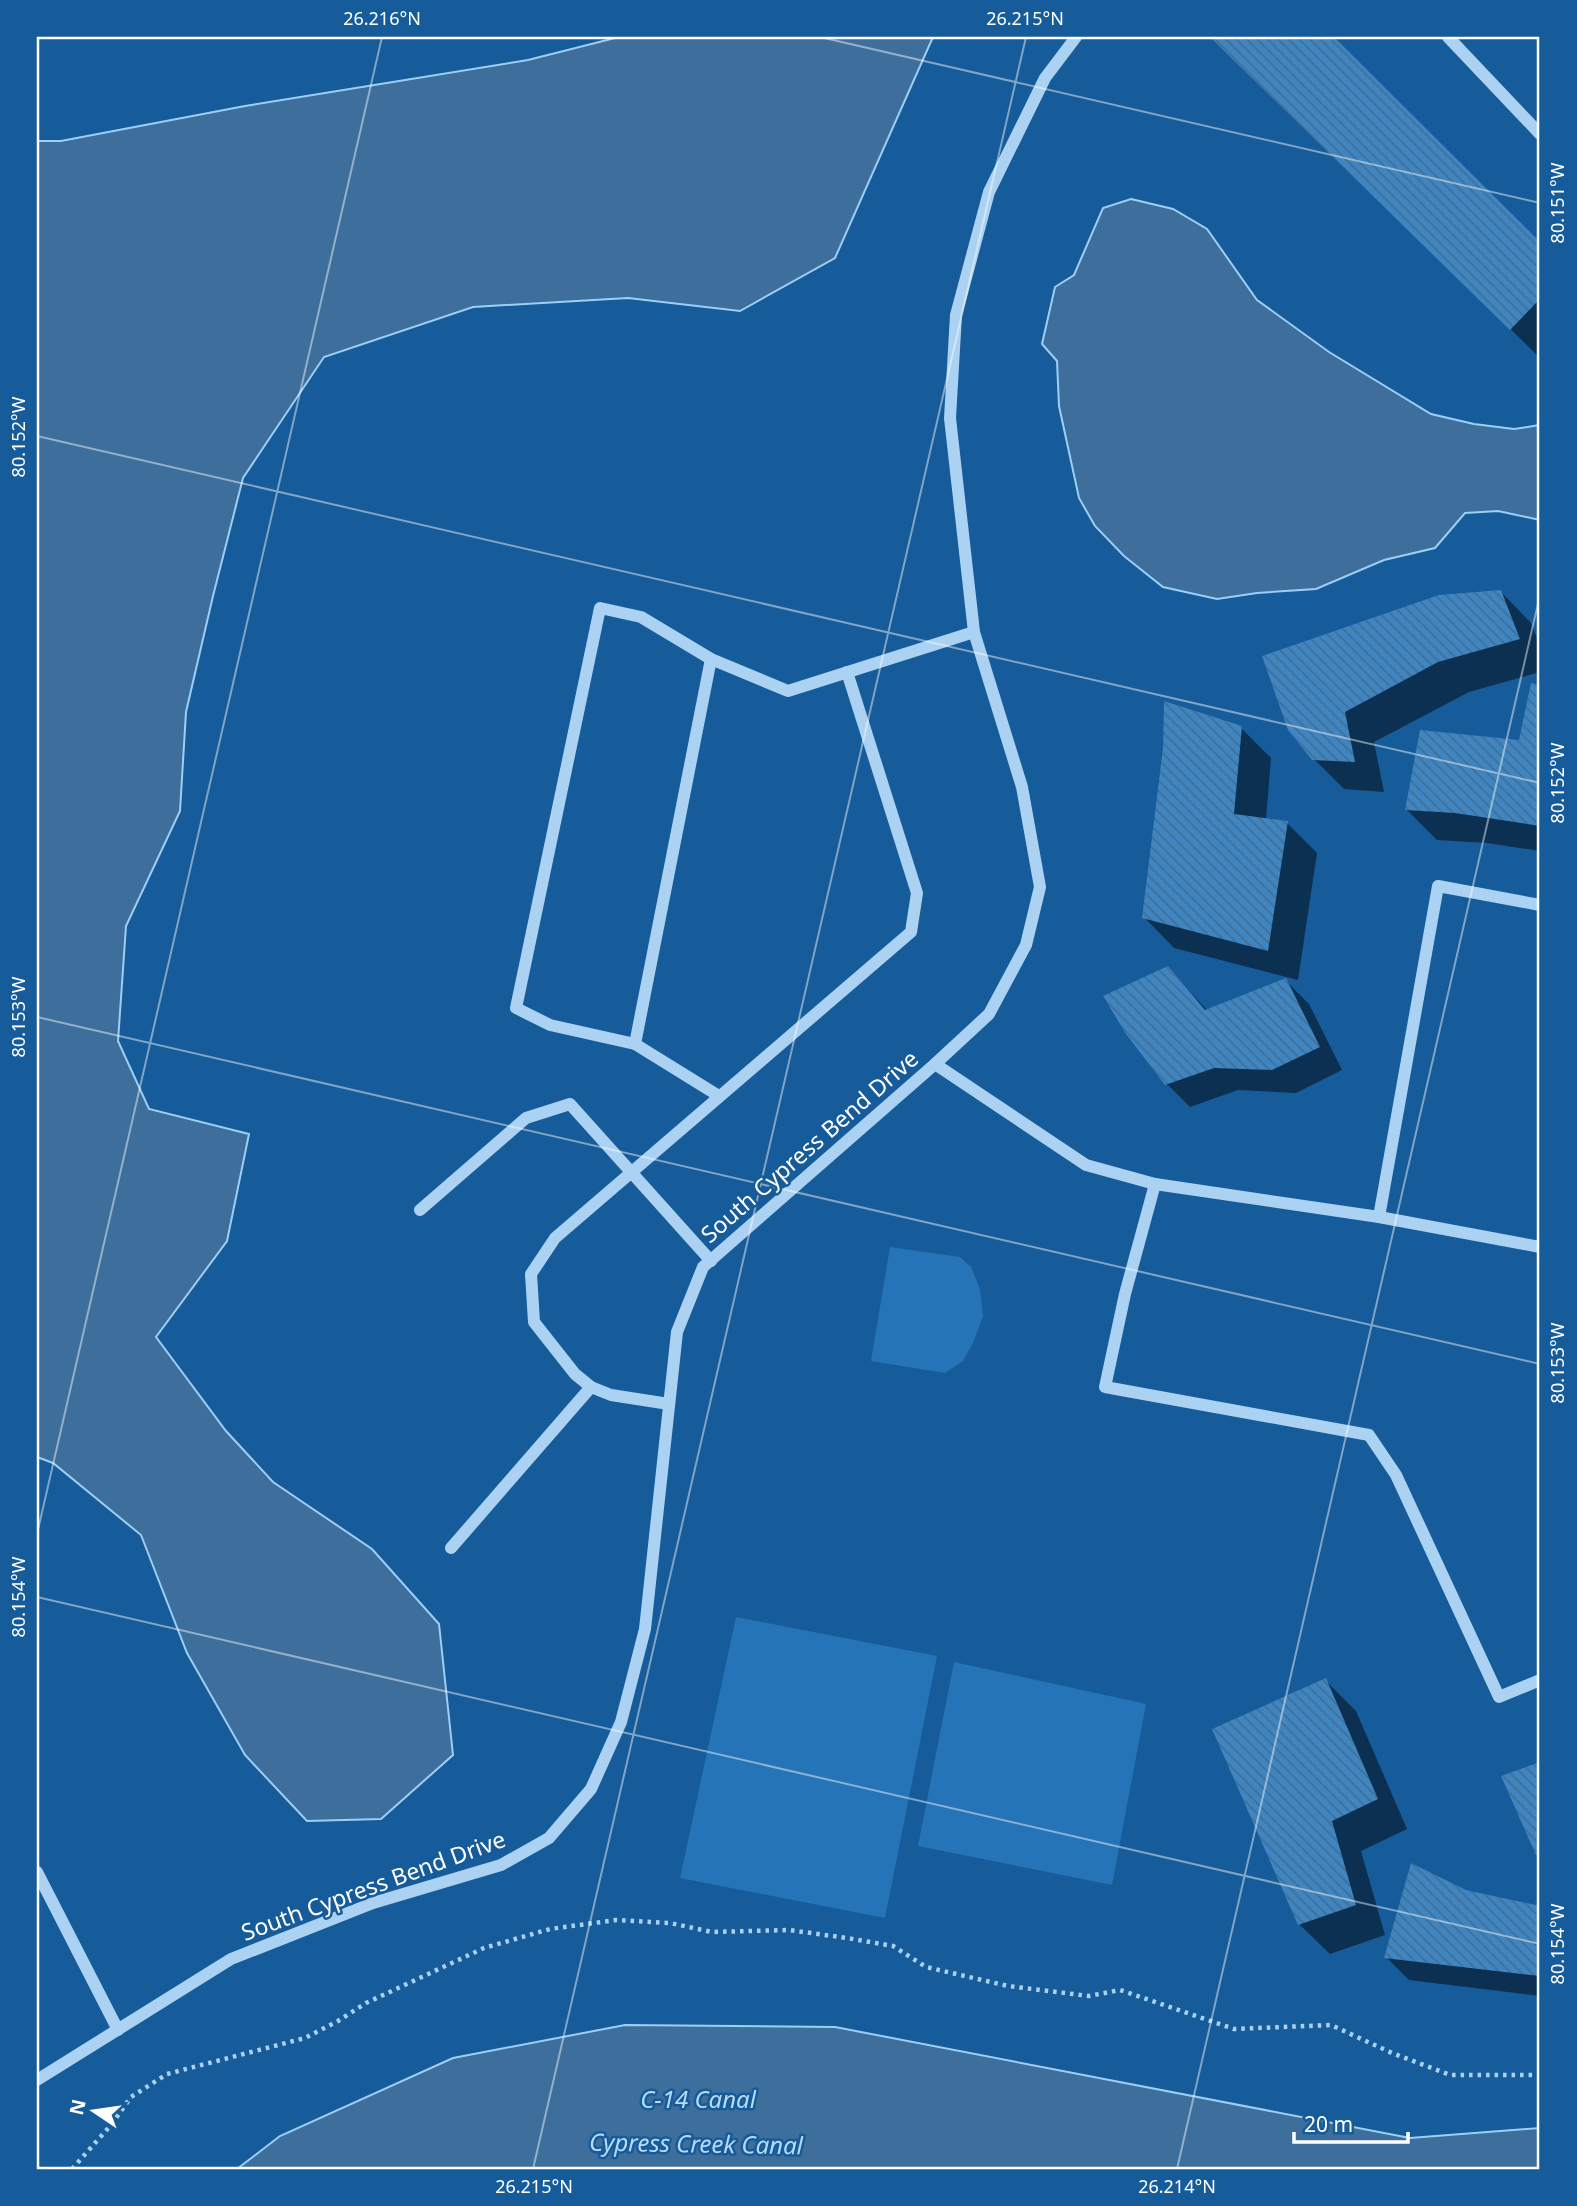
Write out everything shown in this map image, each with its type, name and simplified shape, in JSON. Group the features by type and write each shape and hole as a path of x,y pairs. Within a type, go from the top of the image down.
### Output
{"street":[{"name":"South Cypress Bend Drive","path":"37,2080 231,1959 373,1903 501,1866 549,1838 591,1789 621,1722 645,1629 677,1332 703,1267 935,1065 989,1014 1026,945 1040,887 1022,787 974,632 950,418 956,315 989,192 1045,78 1076,37"},
{"path":"1448,37 1540,134"},
{"path":"719,1096 635,1044 551,1025 516,1008 600,608 641,617 711,659 788,691 974,632"},
{"path":"635,1044 711,659"},
{"path":"670,1404 611,1395 591,1387 575,1374 534,1322 531,1273 555,1238 911,932 917,893 847,671"},
{"path":"1378,1217 1438,886 1540,905"},
{"path":"935,1065 1086,1165 1155,1184 1378,1217 1540,1247"},
{"path":"420,1210 526,1118 569,1104 711,1261"},
{"path":"1155,1184 1125,1294 1105,1387 1369,1435 1396,1475 1499,1697 1540,1680"},
{"path":"451,1548 591,1387"},
{"path":"37,1872 118,2029"}],"path":[{"path":"72,2169 111,2125 131,2097 167,2074 305,2038 366,2003 484,1948 550,1929 616,1920 670,1923 712,1932 789,1930 858,1940 893,1946 926,1967 1008,1986 1090,1996 1120,1990 1234,2029 1331,2025 1392,2053 1450,2075 1540,2075"}],"shaded area":[{"path":"890,1247 960,1257 971,1267 980,1289 983,1316 963,1361 945,1373 871,1361"},
{"path":"736,1617 937,1656 885,1918 680,1878"},
{"path":"954,1662 1146,1704 1112,1885 918,1846"}],"water":[{"path":"619,37 933,37 835,258 740,311 628,298 473,307 324,357 243,478 186,712 180,811 126,926 118,1041 149,1109 249,1134 227,1241 156,1337 226,1431 273,1482 372,1549 439,1624 453,1755 381,1819 307,1821 245,1755 187,1653 141,1535 53,1463 37,1457 37,141 61,141 245,106 528,60"},
{"path":"1131,199 1173,209 1207,229 1257,300 1329,352 1431,414 1474,424 1514,429 1540,425 1540,520 1498,511 1465,513 1435,548 1384,560 1316,589 1217,599 1163,587 1124,556 1095,526 1079,498 1059,406 1057,361 1042,344 1055,287 1074,275 1103,208"},
{"name":"C-14 Canal","path":"625,2025 835,2027 1410,2138 1540,2128 1540,2169 237,2169 280,2136 453,2058"}],"building":[{"path":"1210,37 1334,37 1540,242 1540,299 1510,330"},
{"path":"1501,590 1520,639 1438,662 1345,712 1355,762 1312,760 1288,730 1262,656 1439,595"},
{"path":"1531,683 1540,685 1540,826 1455,813 1405,810 1420,730 1519,740"},
{"path":"1164,701 1242,726 1234,814 1288,821 1268,951 1142,918 1163,748"},
{"path":"1168,966 1205,1010 1286,978 1320,1047 1272,1070 1214,1068 1165,1085 1126,1034 1103,996"},
{"path":"1326,1678 1378,1799 1332,1821 1356,1905 1298,1925 1212,1729"},
{"path":"1540,1762 1540,1854 1536,1855 1501,1776"},
{"path":"1411,1863 1466,1890 1540,1906 1540,1976 1384,1958"}],"water label":[{"name":"Cypress Creek Canal","path":"696,2143"}]}
